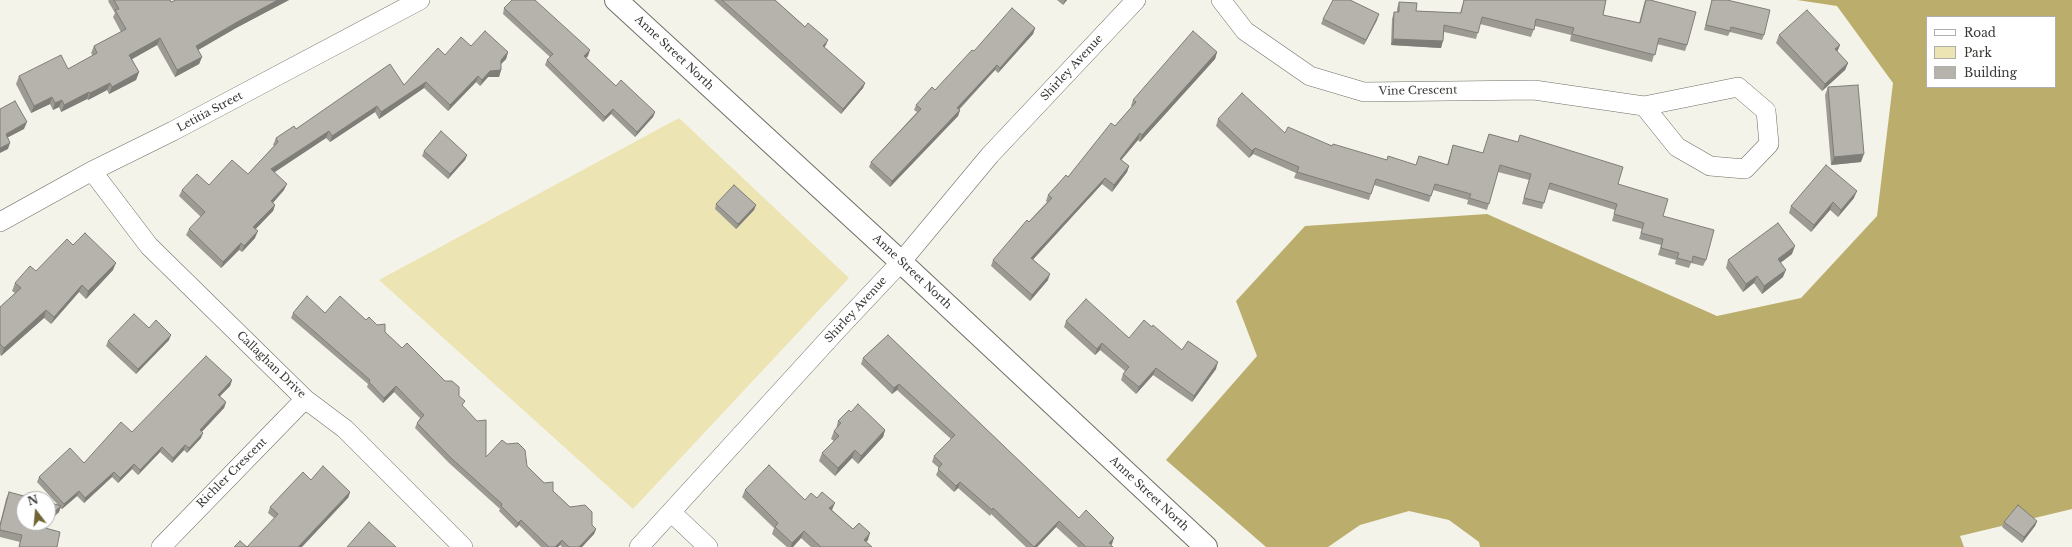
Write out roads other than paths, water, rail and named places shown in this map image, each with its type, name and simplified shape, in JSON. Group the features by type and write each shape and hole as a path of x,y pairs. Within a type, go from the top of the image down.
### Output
{"street":[{"name":"Letitia Street","path":"0,222 92,172 173,131 420,0"},
{"name":"Anne Street North","path":"616,0 901,262 1206,547"},
{"name":"Shirley Avenue","path":"639,547 901,262 990,156 1136,0"},
{"name":"Vine Crescent","path":"1221,0 1245,31 1310,76 1364,92 1534,90 1644,106 1738,87 1766,111 1769,144 1745,169 1710,166 1677,147 1644,106"},
{"name":"Callaghan Drive","path":"92,172 149,246 305,399 344,429 464,547"},
{"name":"Richler Crescent","path":"161,547 166,539 305,399"},
{"path":"671,512 708,547"}]}
